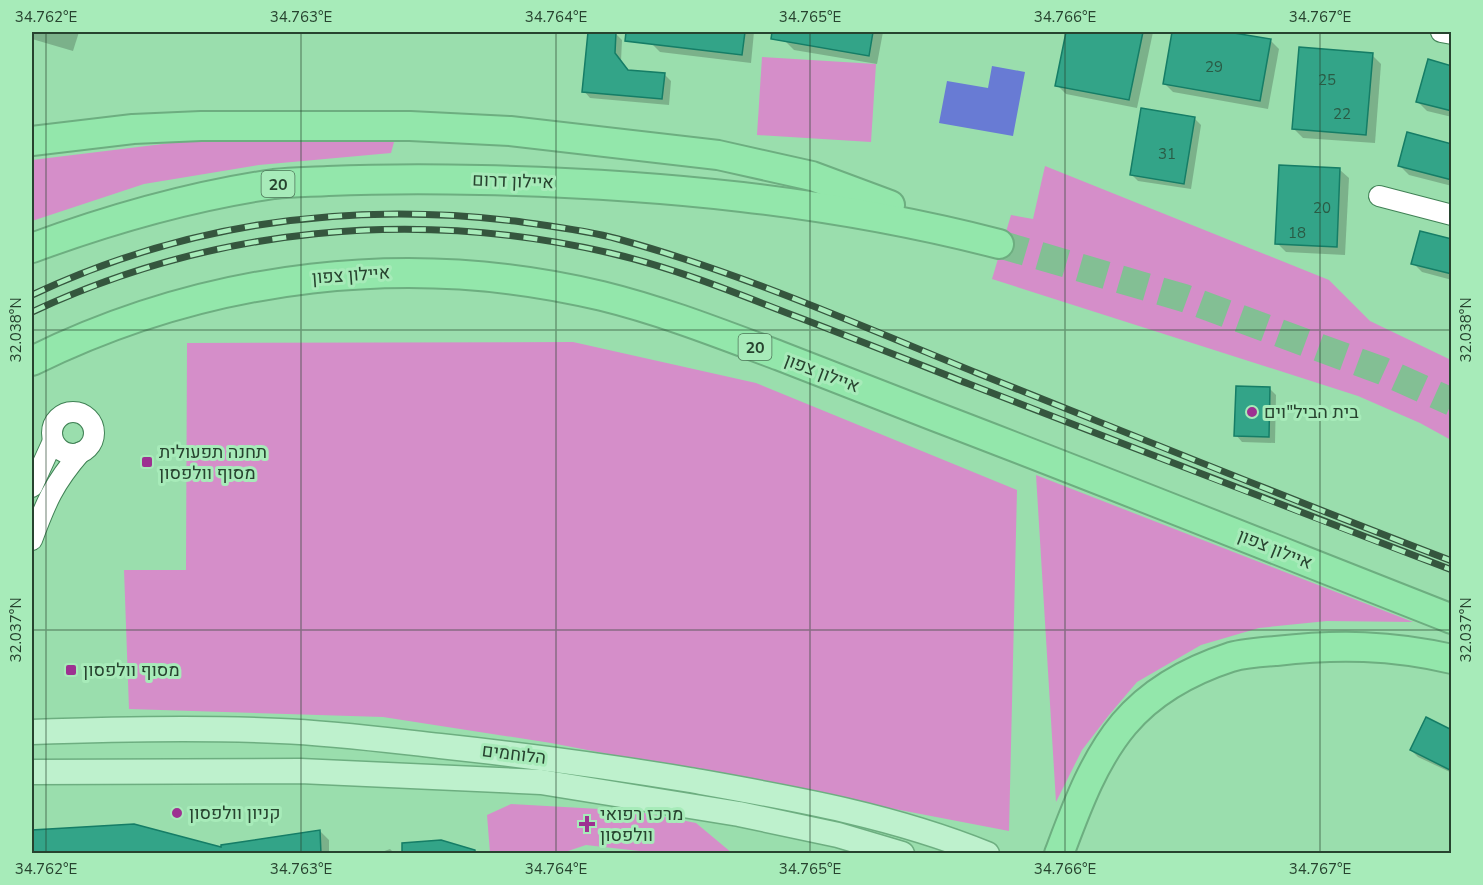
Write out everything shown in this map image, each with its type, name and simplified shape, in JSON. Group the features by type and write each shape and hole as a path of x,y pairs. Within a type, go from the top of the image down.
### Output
{"highway":[{"name":"איילון דרום","path":"32,248 145,210 219,194 278,184 369,180 532,181 685,190 776,200 861,213 993,243 812,176 718,155 609,141 510,131 398,126 201,126 66,135"},
{"path":"32,133 66,135"},
{"path":"32,141 66,135"},
{"name":"איילון צפון","path":"32,361 82,336 185,302 255,286 315,277 378,272 419,272 476,276 578,292 618,301 710,329 1084,473 1452,619"},
{"path":"1059,854 1080,799 1102,756 1124,724 1165,688 1196,671 1232,657 1306,647 1369,645 1422,652 1452,659"}],"main road":[{"path":"32,723 65,731"},
{"name":"הלוחמים","path":"32,732 278,731 337,734 551,759 643,772 836,808 940,835 987,854"},
{"name":"הלוחמים","path":"32,772 300,771 541,782 739,814 838,835 902,854"}],"street":[{"path":"1441,32 1452,34"},
{"path":"1379,196 1452,215"},
{"path":"32,540 48,498 62,474 91,444 94,432 92,423 81,413 67,412 60,415 52,426 53,441 56,447 68,453 81,452"},
{"path":"32,487 53,441"}],"shaded area":[{"path":"762,57 876,64 871,142 757,135"},
{"path":"212,138 317,138 394,142 391,153 259,165 144,184 32,221 32,160"},
{"path":"1045,166 1329,280 1370,321 1451,360 1451,440 1420,423 1358,396 992,279 1011,215 1033,219"},
{"path":"573,342 756,383 1017,490 1009,831 551,743 383,717 129,709 124,570 186,570 187,343"},
{"path":"1036,475 1413,622 1327,621 1259,628 1201,645 1137,682 1082,750 1056,802"},
{"path":"511,804 635,811 696,823 732,853 657,853 586,845 562,853 490,853 487,815"}],"water":[{"path":"992,66 1025,72 1013,136 939,123 947,81 988,88"}],"building":[{"path":"588,32 616,32 615,53 628,70 665,73 662,99 582,92"},
{"path":"626,32 745,32 742,55 625,41"},
{"path":"772,32 873,32 869,56 771,39"},
{"path":"1066,32 1143,32 1129,100 1055,86"},
{"path":"1172,32 1228,32 1271,39 1260,101 1163,84"},
{"path":"1299,47 1373,53 1366,135 1292,129"},
{"path":"1428,59 1452,66 1452,111 1416,102"},
{"path":"1141,108 1195,117 1184,184 1130,175"},
{"path":"1407,132 1452,144 1452,180 1398,166"},
{"path":"1279,165 1340,168 1337,247 1275,244"},
{"path":"1420,231 1452,239 1452,274 1411,264"},
{"name":"בית הביל\"וים","path":"1236,386 1270,387 1269,437 1234,436"},
{"path":"1426,717 1452,730 1452,771 1410,750"},
{"path":"134,824 221,847 221,845 320,830 321,854 32,854 32,830"},
{"path":"441,840 475,850 475,854 402,854 402,843"}],"tunnel":[{"path":"999,244 1184,298 1383,371 1452,402"}],"railway":[{"path":"32,295 90,270 148,250 268,223 390,214 452,215 515,221 580,231 618,239 755,284 1452,561"},
{"path":"32,312 101,283 171,261 243,244 316,234 389,229 463,231 537,239 610,253 700,280 1452,570"}],"place":[{"name":"בית הביל\"וים","path":"1252,412"},
{"name":"תחנה תפעולית מסוף וולפסון","path":"147,462"},
{"name":"מסוף וולפסון","path":"71,670"},
{"name":"קניון וולפסון","path":"177,813"},
{"name":"מרכז רפואי וולפסון","path":"587,824"}]}
